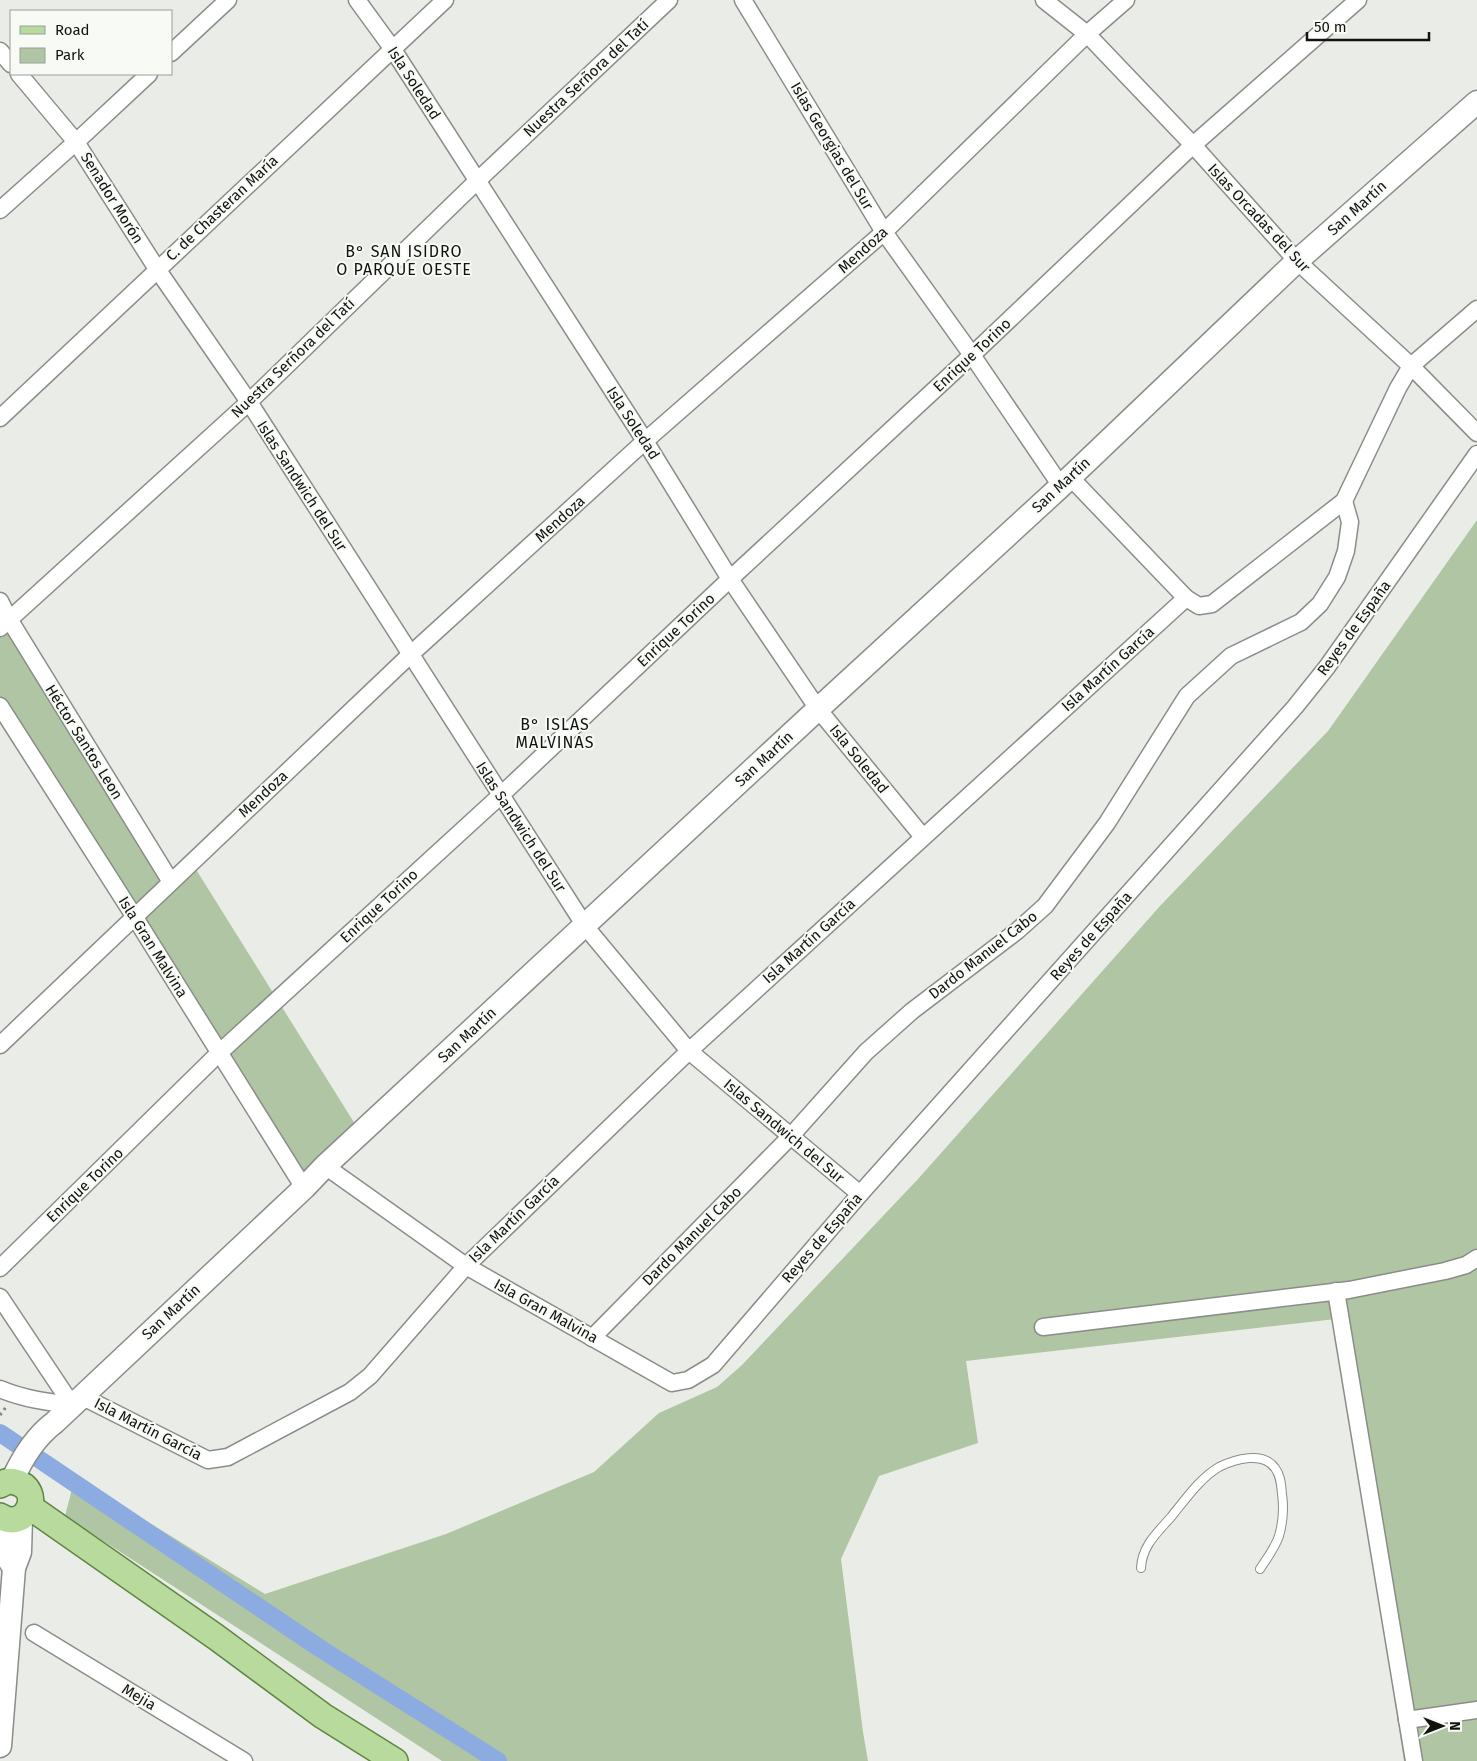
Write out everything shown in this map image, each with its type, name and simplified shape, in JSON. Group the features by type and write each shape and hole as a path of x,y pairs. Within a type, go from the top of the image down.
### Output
{"main road":[{"name":"San Martín","path":"14,1494 52,1435 55,1422 77,1400 304,1188 325,1166 1066,481 1297,261 1477,102"},
{"path":"0,1746 14,1568 5,1554 14,1494"},
{"path":"14,1494 269,1690 376,1761"},
{"path":"14,1494 322,1716 395,1761"}],"street":[{"path":"172,52 228,0"},
{"name":"Isla Soledad","path":"357,0 392,48 645,442 730,579 818,709 923,837"},
{"name":"C. de Chasteran María","path":"0,418 444,0"},
{"name":"Nuestra Serñora del Tatí","path":"4,623 249,402 477,181 669,0"},
{"name":"Islas Georgias del Sur","path":"743,0 884,232 972,355 1066,481 1186,598"},
{"name":"Islas Orcadas del Sur","path":"1044,0 1087,34 1193,145 1297,261 1411,366 1477,433"},
{"name":"Mendoza","path":"0,1045 411,654 645,442 884,232 1087,34 1126,0"},
{"name":"Enrique Torino","path":"0,1268 219,1053 501,795 730,579 972,355 1193,145 1358,0"},
{"path":"0,51 10,63"},
{"name":"Senador Morón","path":"20,75 76,142 157,269 249,402"},
{"path":"0,210 148,75"},
{"path":"1186,598 1199,606 1212,604 1344,501 1398,388 1411,366 1477,309"},
{"name":"Islas Sandwich del Sur","path":"249,402 585,926 689,1051 860,1194"},
{"name":"Reyes de España","path":"672,1383 688,1380 713,1365 860,1194 1295,707 1327,667 1477,454"},
{"name":"Dardo Manuel Cabo","path":"592,1338 790,1137 866,1052 912,1011 1017,931 1045,906 1107,823 1187,696 1231,656 1301,622 1320,604 1338,577 1346,551 1350,522 1344,501"},
{"name":"Isla Martín García","path":"77,1400 208,1460 228,1457 350,1392 370,1376 466,1266 689,1051 1186,598"},
{"name":"Héctor Santos Leon","path":"0,601 4,623 171,882"},
{"name":"Isla Gran Malvina","path":"0,706 304,1188"},
{"name":"Isla Gran Malvina","path":"325,1166 466,1266 672,1383"},
{"path":"1043,1327 1336,1291 1445,1271 1477,1258"},
{"path":"1336,1291 1414,1761"},
{"path":"0,1298 77,1400"},
{"path":"0,1390 42,1402 77,1400"},
{"name":"Mejia","path":"34,1633 244,1761"},
{"path":"1407,1720 1477,1710"}],"lane":[{"path":"1141,1568 1142,1557 1149,1542 1204,1479 1229,1463 1257,1458 1264,1459 1275,1468 1280,1480 1284,1505 1282,1524 1275,1547 1260,1569"}],"green space":[{"path":"1477,520 1477,1761 1404,1761 1336,1319 966,1361 978,1443 879,1476 841,1559 868,1761 442,1761 65,1516 75,1477 265,1594 446,1534 594,1472 659,1413 717,1387 742,1365 918,1179 1160,906 1328,731"},
{"path":"0,603 171,883 192,863 360,1132 304,1186 0,705"}],"waterway":[{"path":"0,1433 321,1649 498,1761"}],"district":[{"name":"B° SAN ISIDRO O PARQUE OESTE","path":"404,260"},
{"name":"B° ISLAS MALVINAS","path":"555,733"}]}
